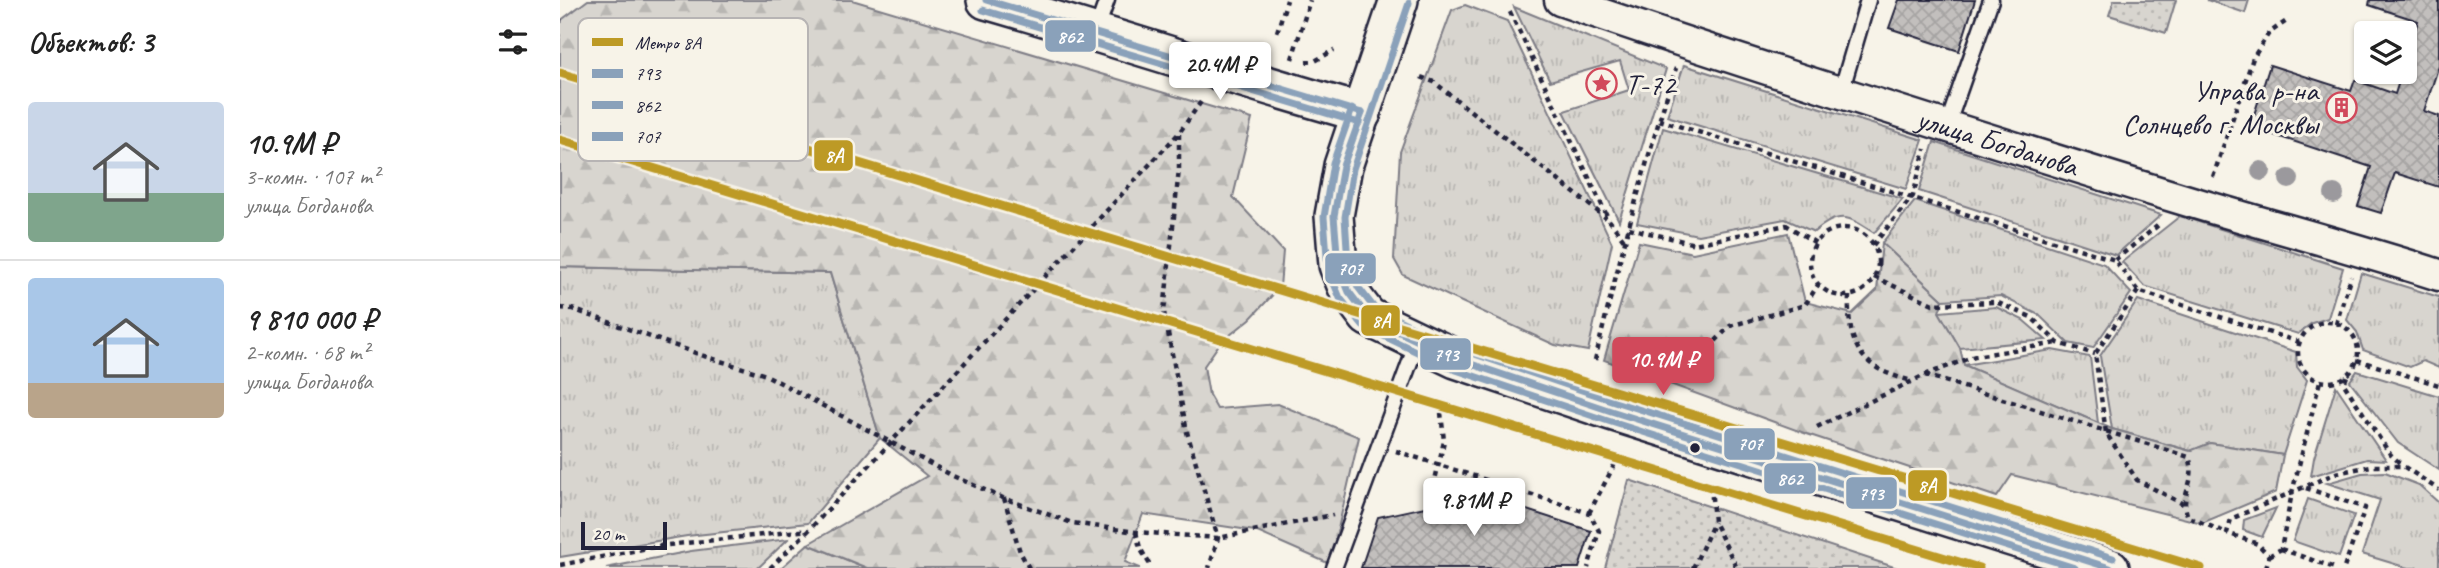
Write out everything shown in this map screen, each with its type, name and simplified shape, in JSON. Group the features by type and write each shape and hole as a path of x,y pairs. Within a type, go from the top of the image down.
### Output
{"street":[{"path":"986,0 1102,16 1262,85 1362,113"},
{"path":"1399,0 1343,166 1334,216 1338,265 1349,292 1368,317 1456,359 2098,566"},
{"name":"улица Богданова","path":"1560,0 1684,43 1841,92 1938,132 2358,249 2439,275"}],"lane":[{"path":"1841,92 1868,0"},
{"path":"1938,132 1991,0"},
{"path":"1334,568 1418,342"}],"path":[{"path":"1277,32 1287,0"},
{"path":"1291,62 1310,0"},
{"path":"1510,12 1609,220"},
{"path":"2213,177 2253,58 2269,33 2288,20"},
{"path":"1281,59 1291,62 1315,61 1334,50"},
{"path":"1595,360 1625,240 1659,120 1679,61"},
{"path":"1421,77 1434,82 1609,220 1625,240"},
{"path":"770,568 809,530 1179,133 1204,98"},
{"path":"1659,120 2115,260 2138,291 2300,342"},
{"path":"1873,245 1913,197 1938,132"},
{"path":"1179,133 1179,169 1164,312 1186,432 1218,538 1209,568"},
{"path":"2115,260 2162,222"},
{"path":"1629,229 1695,244 1786,225 1816,243"},
{"path":"1845,228 1856,230 1866,236 1873,245 1878,267 1868,286 1849,296 1837,296 1818,285 1812,275 1811,254 1824,235 1845,228"},
{"path":"2336,324 2352,271"},
{"path":"1874,278 1933,304 1996,302 2031,317 2058,344"},
{"path":"1681,377 1730,326 1805,305 1818,285"},
{"path":"2138,291 2095,354 2106,433 2137,480 2183,504"},
{"path":"1849,296 1848,322 1854,346 1873,366 1899,378 1913,381"},
{"path":"560,308 572,309 766,375 891,441 928,464 1003,498 1072,523 1136,532 1218,538 1332,515 1358,499"},
{"path":"2347,376 2329,383 2320,381 2311,377 2299,363 2297,354 2300,342 2311,327 2321,323 2336,324 2349,332 2355,341 2357,360 2344,384 2390,454 2439,490"},
{"path":"1817,427 1926,375 1975,356 2058,344 2095,354"},
{"path":"2357,360 2439,386"},
{"path":"1926,375 2189,457 2194,470 2183,504 2188,517 2258,544 2269,556"},
{"path":"2266,568 2269,556 2281,549 2320,381"},
{"path":"1429,506 1444,441 1440,403"},
{"path":"1379,446 1590,513 1599,531 1588,568"},
{"path":"1590,513 1618,458"},
{"path":"2227,533 2231,519 2336,473 2371,466 2403,466"},
{"path":"1711,486 1714,522 1737,568"},
{"path":"2305,488 2364,508 2344,568"},
{"path":"1003,498 1020,552 1029,568"},
{"path":"1693,568 1714,522"},
{"path":"560,565 658,546 809,530"},
{"path":"1136,532 1140,548 1152,568"},
{"path":"2281,549 2335,568"}],"green space":[{"path":"588,0 852,0 1252,119 1233,197 1283,251 1280,287 1250,319 1220,343 1204,366 1209,395 1217,409 1278,404 1359,437 1330,564 1255,531 1143,514 1125,562 1140,568 867,568 808,544 927,476 880,438 830,273 560,267 560,21"},
{"path":"2114,0 2176,0 2166,33 2109,15"},
{"path":"2207,0 2249,0 2245,13"},
{"path":"1465,5 1507,21 1612,243 1588,351 1555,345 1403,275 1394,259 1400,152 1452,10"},
{"path":"1514,7 1666,69 1619,221 1564,111 1629,90 1620,61 1550,81"},
{"path":"1684,65 1923,140 1906,189 1667,116"},
{"path":"1663,128 1903,199 1874,233 1844,218 1831,220 1814,232 1785,219 1698,235 1637,223"},
{"path":"1934,142 2161,215 2116,255 1919,191"},
{"path":"1915,201 2104,264 2131,293 2093,348 2068,343 2039,315 2001,296 1943,300 1882,243"},
{"path":"2180,216 2343,268 2328,318 2312,323 2298,334 2144,286 2122,262"},
{"path":"1788,233 1805,302 1852,314 1877,290 1882,243 1943,300 1939,312 1960,348 1964,365 2112,429 2190,451 2210,443 2283,455 2276,492 2202,523 2012,475 1997,497 1807,434 1604,360 1639,242 1693,253"},
{"path":"560,267 830,273 880,438 808,523 687,536 560,557"},
{"path":"2361,273 2439,297 2439,368 2423,361 2410,367 2363,350 2357,332 2347,320"},
{"path":"2138,300 2296,352 2297,367 2307,380 2283,455 2210,443 2191,451 2112,429 2100,356"},
{"path":"1996,307 2023,320 2046,340 1960,348 1939,312"},
{"path":"2052,350 2090,357 2098,423 1964,365"},
{"path":"2357,371 2439,396 2439,470 2398,443 2350,381"},
{"path":"2336,386 2386,460 2367,459 2311,476 2314,458"},
{"path":"2385,472 2419,485 2439,503 2439,568 2408,568 2362,554 2380,500 2327,483 2362,473"},
{"path":"1629,480 1897,568 1605,568"},
{"path":"2308,499 2354,515 2339,557 2293,541"},
{"path":"2276,508 2262,537 2243,530 2244,520"},
{"path":"788,539 758,568 606,568 691,551"},
{"path":"808,544 867,568 781,568"}],"building":[{"path":"1899,0 1975,0 1959,51 1889,28"},
{"name":"Управа р-на Солнцево г. Москвы","path":"2370,0 2439,0 2439,65 2424,111 2439,116 2439,187 2395,173 2381,213 2358,206 2371,167 2250,127 2270,65 2351,91 2354,83 2395,94 2398,84 2417,84 2418,21 2369,5"},
{"path":"1481,495 1591,531 1579,568 1361,568 1378,517"}],"metro line":[{"name":"8А","path":"560,73 578,78"},
{"name":"8А","path":"560,140 578,145"},
{"name":"8А","path":"808,148 2201,568"},
{"name":"8А","path":"630,161 1979,568"}],"transit line":[{"name":"793","path":"986,0 1362,113"},
{"name":"707","path":"1409,3 1353,169 1345,217 1348,263 1358,287 1375,309 1460,349 1614,401 2113,558"},
{"name":"862","path":"983,10 1359,123"},
{"name":"862","path":"1352,109 1333,163 1324,217 1328,269 1340,298 1363,326 1453,369 1608,421 2075,568"},
{"name":"793","path":"1362,113 1343,166 1334,216 1338,265 1349,292 1368,317 1456,359 1611,411 2110,568"}],"place":[{"name":"Т-72","path":"1602,84"},
{"name":"Управа р-на Солнцево г. Москвы","path":"2341,107"}]}
